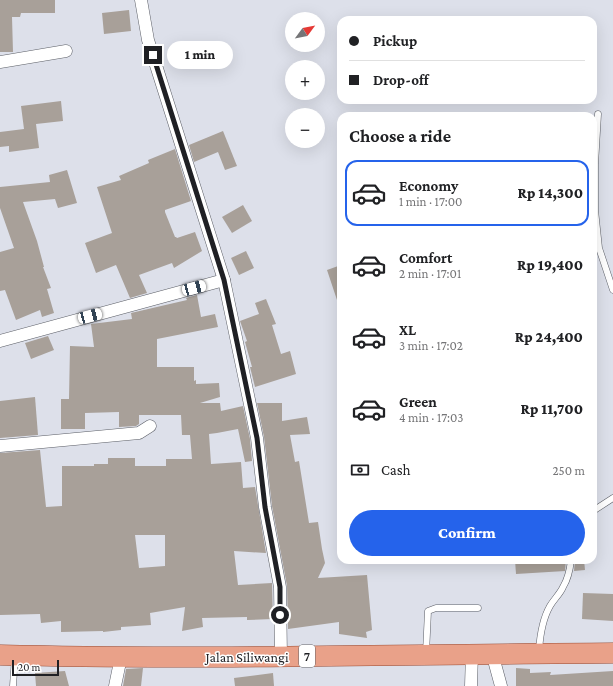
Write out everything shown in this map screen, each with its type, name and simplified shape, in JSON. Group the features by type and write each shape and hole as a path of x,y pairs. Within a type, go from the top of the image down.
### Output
{"main road":[{"name":"Jalan Siliwangi","path":"7,655 281,657 613,652"}],"street":[{"path":"141,0 148,40 224,280 257,438 265,507 280,587 281,657"},
{"path":"0,62 66,51"},
{"path":"0,341 224,280"},
{"path":"0,446 139,433 150,426"},
{"path":"471,686 472,653"},
{"path":"492,653 501,686"},
{"path":"115,686 121,657"}],"lane":[{"path":"597,131 598,114"},
{"path":"597,229 599,248 613,290"},
{"path":"597,508 613,498"},
{"path":"539,653 540,635 543,621 550,605 563,588 570,564"},
{"path":"426,654 428,611 436,608 478,608"},
{"path":"7,655 14,686"}],"building":[{"path":"0,0 55,0 55,13 21,13 20,17 12,17 13,52 0,52"},
{"path":"129,10 131,31 104,34 102,13"},
{"path":"61,101 63,121 36,124 39,148 9,152 9,146 0,147 0,132 24,129 21,106"},
{"path":"223,131 237,166 225,170 218,152 194,162 189,145"},
{"path":"175,149 191,201 165,210 165,212 175,237 177,238 195,232 202,251 174,268 172,263 139,275 147,293 130,298 116,265 96,273 85,243 112,233 97,187 121,180 119,176 149,163 148,160"},
{"path":"67,170 77,203 58,208 55,199 23,202 37,241 43,267 51,288 47,289 54,313 42,317 40,310 16,320 5,290 0,291 0,252 14,248 0,208 0,187 50,182 49,175"},
{"path":"243,205 252,221 232,233 222,217"},
{"path":"246,251 254,268 239,275 231,258"},
{"path":"337,266 337,300 327,270"},
{"path":"197,295 201,317 215,314 218,327 157,339 157,367 194,367 194,381 196,380 196,384 219,383 220,397 200,403 220,403 221,411 243,406 250,439 252,461 245,462 238,429 209,434 211,464 241,462 243,488 255,487 266,553 234,551 238,585 272,583 273,619 247,620 247,617 202,618 203,627 182,631 185,607 150,613 151,625 121,627 121,630 103,632 61,632 61,621 41,623 40,614 0,615 0,453 40,450 46,507 62,506 62,466 94,466 94,464 108,464 108,458 135,458 135,466 166,466 166,459 192,459 190,435 182,435 181,415 139,415 139,424 136,426 119,427 119,412 85,413 85,429 61,429 61,399 69,399 70,346 94,347 91,324 132,319 131,313 187,300 186,298","holes":["135,535 165,535 165,566 139,568"]},
{"path":"266,299 276,324 272,325 281,354 290,351 296,374 255,387 250,367 252,367 245,342 247,341 240,321 259,314 255,303"},
{"path":"48,336 54,350 31,359 25,343"},
{"path":"35,397 38,435 0,438 0,401"},
{"path":"257,403 282,403 282,421 307,417 310,434 290,435 295,462 299,461 309,523 318,522 325,563 318,578 367,575 372,630 366,632 367,638 339,634 339,622 288,629 287,586 272,506 264,437"},
{"path":"515,564 566,564 565,571 516,574"},
{"path":"575,564 584,564 585,570 574,571"},
{"path":"583,593 613,594 613,621 582,619"},
{"path":"143,668 141,686 123,686 126,669"},
{"path":"516,668 530,669 530,673 551,672 550,675 613,671 613,686 516,686"},
{"path":"65,671 69,686 36,686 35,673"},
{"path":"273,673 274,686 235,686 234,678"}],"route":[{"path":"153,55 224,280 257,438 265,507 280,587 280,615"}]}
